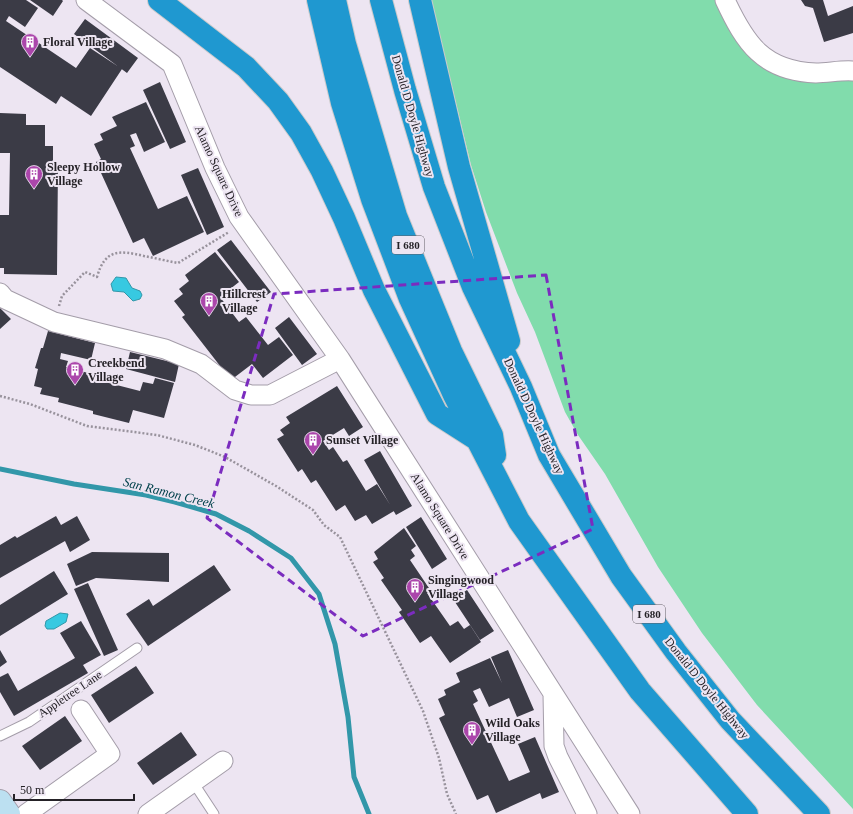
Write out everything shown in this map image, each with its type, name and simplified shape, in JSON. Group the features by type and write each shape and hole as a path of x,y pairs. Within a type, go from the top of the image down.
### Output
{"highway":[{"path":"159,0 246,67 287,114 301,133 322,171 374,290 437,414 478,440"},
{"name":"I 680","path":"318,0 342,103 372,199 410,299 454,395 519,521 640,691 747,814"},
{"name":"I 680","path":"335,0 345,44 396,216 451,350 492,435 499,481"},
{"name":"Donald D Doyle Highway","path":"381,0 405,90 434,186 472,287 521,387 549,455 621,576 676,652 730,720 819,814"},
{"path":"420,0 457,160 472,217 502,312 521,387"}],"main road":[{"path":"0,801 8,814"}],"street":[{"name":"Alamo Square Drive","path":"86,0 172,64 215,168 243,224 340,359 630,814"},
{"path":"725,0 739,30 751,46 760,54 790,69 806,72 853,71"},
{"path":"0,293 5,299 54,322 165,350 201,364 235,390 251,395 270,395 340,359"},
{"path":"553,694 554,746 558,757 587,814"},
{"path":"26,814 110,754 80,710"},
{"path":"148,814 223,761"}],"lane":[{"name":"Appletree Lane","path":"0,736 29,722 137,648"},
{"path":"193,782 214,814"}],"path":[{"path":"54,322 62,296 85,272 97,277 104,260 114,253 124,251 178,263 243,224"},
{"path":"0,396 47,410 87,426 157,436 195,445 225,457 250,470 313,510 324,525 340,537 398,657 431,733 443,772 447,794 456,814"}],"highlighted area":[{"path":"546,275 593,529 363,636 207,518 274,294"}],"green space":[{"path":"431,0 717,0 736,40 757,63 784,76 853,79 853,809 757,705 702,633 658,567 605,474 578,435 565,412 535,332 517,293 486,212 471,165"}],"water":[{"path":"116,277 126,278 132,288 140,291 142,295 140,299 133,301 124,292 113,291 111,284"},
{"path":"60,613 68,614 66,622 54,629 47,629 45,626 46,621"}],"building":[{"name":"Floral Village","path":"0,0 26,0 38,8 25,27 9,16 6,21 76,68 90,48 122,69 91,116 61,96 56,104 0,67"},
{"path":"30,0 62,0 63,1 53,16"},
{"path":"801,0 823,0 828,16 853,6 853,33 824,42 813,8 805,6"},
{"path":"85,19 138,58 127,73 74,34"},
{"path":"160,82 186,142 170,149 143,90"},
{"path":"146,102 165,142 144,152 136,133 130,135 135,146 130,148 158,209 187,196 204,232 153,256 144,238 133,243 96,162 101,159 94,144 103,140 100,134 117,126 112,117"},
{"name":"Sleepy Hollow Village","path":"0,113 26,114 26,125 45,125 45,146 53,146 53,163 58,163 57,275 4,274 4,268 0,268 0,215 9,215 10,153 0,153"},
{"path":"198,168 224,227 207,235 181,175"},
{"path":"231,240 271,292 257,302 217,250"},
{"name":"Hillcrest Village","path":"215,252 239,282 220,297 239,322 246,317 268,345 279,337 293,355 263,378 252,364 231,380 182,317 185,315 174,301 183,294 179,289 189,281 185,275"},
{"path":"0,308 11,319 0,329"},
{"path":"289,317 317,354 302,365 275,328"},
{"name":"Creekbend Village","path":"48,331 95,343 91,360 61,353 60,359 68,361 66,367 103,377 101,381 140,391 143,382 153,384 155,378 174,383 164,418 133,410 129,423 93,414 93,411 58,402 59,398 40,394 42,388 34,386 38,369 35,368"},
{"path":"130,352 179,364 175,382 126,369"},
{"name":"Sunset Village","path":"337,386 363,427 349,436 344,428 323,441 329,450 333,447 343,462 347,460 366,491 377,484 394,511 372,524 366,515 355,521 345,505 336,511 316,480 311,483 302,469 298,472 277,439 284,435 280,430 290,423 286,417"},
{"path":"380,451 412,506 396,515 364,460"},
{"path":"56,516 61,525 77,516 90,540 70,552 65,541 0,578 0,545 15,536 17,538"},
{"path":"421,517 447,559 432,569 406,527"},
{"name":"Singingwood Village","path":"404,528 416,546 411,550 415,556 410,560 431,591 427,593 450,626 458,621 464,629 470,625 481,642 450,663 431,636 420,643 399,612 402,610 381,580 384,578 373,562 378,559 374,552"},
{"path":"92,552 169,553 169,582 96,578 76,586 67,564"},
{"path":"214,565 231,590 148,646 126,614 149,599 153,606"},
{"path":"54,571 68,594 0,636 0,605"},
{"path":"88,583 118,650 104,656 74,589"},
{"path":"467,590 494,631 480,640 453,599"},
{"path":"81,621 101,655 83,665 88,673 14,716 0,692 0,677 8,673 18,691 75,658 60,633"},
{"path":"0,650 7,662 0,667"},
{"name":"Wild Oaks Village","path":"508,650 534,710 517,717 509,698 489,707 480,688 473,691 478,701 473,704 509,781 530,772 518,744 535,737 559,792 542,799 540,793 496,813 488,795 477,800 439,718 445,715 438,699 446,695 444,690 460,682 456,673 490,658 502,683 491,657"},
{"path":"136,666 154,693 109,723 91,695"},
{"path":"65,716 82,741 40,770 22,746"},
{"path":"181,732 197,755 153,785 137,763"}],"waterway":[{"name":"San Ramon Creek","path":"0,469 74,484 146,495 216,514 249,531 291,558 319,594 335,644 348,717 354,777 369,814"}],"place":[{"name":"Floral Village","path":"30,57"},
{"name":"Sleepy Hollow Village","path":"34,189"},
{"name":"Hillcrest Village","path":"209,316"},
{"name":"Creekbend Village","path":"75,385"},
{"name":"Sunset Village","path":"313,455"},
{"name":"Singingwood Village","path":"415,602"},
{"name":"Wild Oaks Village","path":"472,745"}]}
